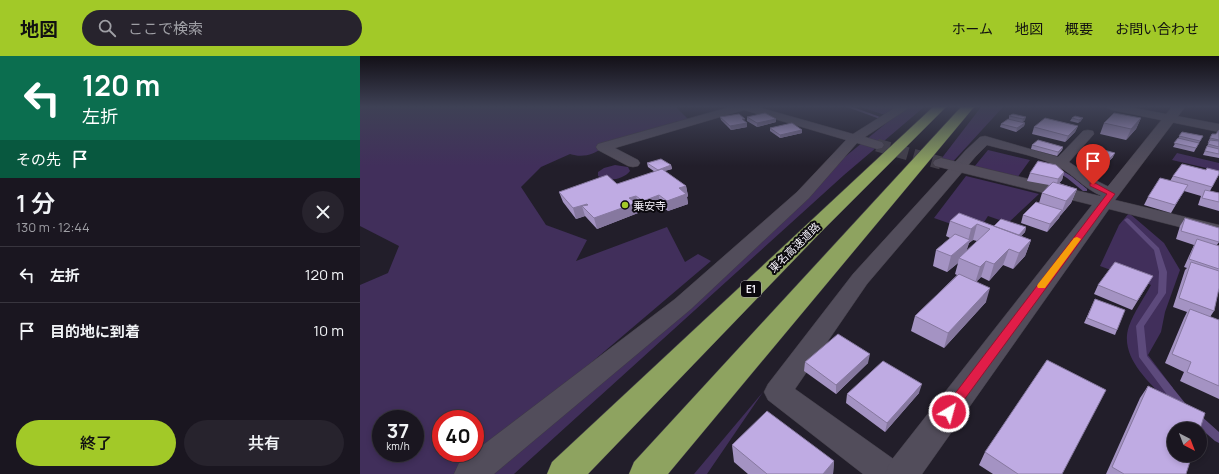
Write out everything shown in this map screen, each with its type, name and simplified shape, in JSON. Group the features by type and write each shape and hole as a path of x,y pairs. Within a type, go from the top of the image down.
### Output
{"highway":[{"name":"東名高速道路","path":"564,474 813,229 920,127"},
{"path":"646,474 951,127"}],"street":[{"path":"633,163 603,147 674,127"},
{"path":"815,127 877,145"},
{"path":"470,474 684,304 803,195 856,138 874,127"},
{"path":"902,474 1107,199 1164,127"},
{"path":"1060,163 1088,134"},
{"path":"888,474 778,392 860,279 950,166 972,153 985,140 1033,153 1069,167 1093,185 1107,199"},
{"path":"950,166 1107,199 1219,231"}],"shaded area":[{"path":"360,127 665,127 603,147 592,154 579,156 570,154 541,167 521,187 546,225 587,240 576,261 667,227 685,262 698,254 711,261 484,454 484,410 432,410 432,462 474,462 460,474 360,474 360,285 388,273 399,246 360,226"},
{"path":"882,127 901,127 844,175 514,474 479,474 814,189 846,156"},
{"path":"966,127 985,127 949,166 938,163"},
{"path":"988,150 1030,160 1017,178 974,167"},
{"path":"1177,153 1219,163 1219,171 1172,160"},
{"path":"615,165 628,167 630,171 627,174 615,179 606,179 598,176 598,172 604,168"},
{"path":"966,176 1039,194 1008,223 988,216 977,233 934,218"},
{"path":"1129,213 1164,243 1180,270 1165,312 1161,332 1148,355 1173,388 1164,398 1142,375 1131,357 1128,347 1127,337 1129,326 1136,310 1151,285 1100,266 1119,225"},
{"path":"763,392 707,474 694,474"}],"building":[{"path":"797,127 802,130 780,135 770,128"},
{"path":"1035,127 1077,127 1068,136"},
{"path":"1120,127 1133,127 1131,129"},
{"path":"1219,130 1219,140 1210,138 1212,134 1216,134"},
{"path":"1182,132 1203,136 1200,141 1179,136"},
{"path":"1178,138 1199,143 1196,148 1174,143"},
{"path":"1038,140 1063,147 1058,152 1032,145"},
{"path":"1210,140 1219,141 1219,147 1208,144"},
{"path":"1207,146 1219,149 1219,154 1205,151"},
{"path":"1096,148 1115,153 1104,165 1085,160"},
{"path":"661,159 671,165 658,170 647,163"},
{"path":"1038,161 1056,165 1064,172 1058,179 1030,173"},
{"path":"1182,164 1206,170 1207,168 1219,171 1219,174 1212,187 1173,176"},
{"path":"662,169 686,186 679,188 686,194 667,201 659,195 643,201 636,196 629,198 636,203 594,218 582,206 588,205 587,204 573,208 559,192 607,175 617,184"},
{"path":"1160,178 1188,185 1175,205 1148,197"},
{"path":"1053,182 1077,189 1066,201 1042,193"},
{"path":"1205,190 1219,193 1219,202 1202,198"},
{"path":"1036,202 1062,210 1050,224 1023,215"},
{"path":"959,213 1031,240 1019,253 1009,249 994,264 986,261 980,267 959,258 990,229 977,224 971,229 950,221"},
{"path":"1185,218 1219,228 1219,242 1181,231"},
{"path":"1001,219 1026,227 1019,235 994,226"},
{"path":"955,234 970,240 951,256 936,250"},
{"path":"1197,239 1219,246 1219,269 1189,259"},
{"path":"1115,262 1153,276 1137,301 1098,285"},
{"path":"1191,262 1219,271 1219,288 1214,311 1179,298"},
{"path":"959,274 990,288 948,333 915,316"},
{"path":"1095,299 1125,310 1117,330 1087,318"},
{"path":"1190,309 1219,320 1219,386 1187,372 1191,362 1172,354"},
{"path":"838,334 870,354 836,385 805,362"},
{"path":"1047,360 1106,390 1062,474 1018,474 985,452"},
{"path":"883,361 922,384 887,423 847,394"},
{"path":"1148,386 1205,413 1202,422 1167,422 1167,462 1190,462 1186,474 1124,474 1112,467"},
{"path":"767,411 834,461 823,474 767,474 732,445"}],"waterway":[{"path":"1056,169 1085,190"},
{"path":"1127,220 1157,249 1163,272 1162,293 1140,326 1143,357 1182,406"},
{"path":"1196,418 1219,438"}],"tunnel":[{"path":"877,145 941,163"}],"slow traffic":[{"path":"1042,286 1077,239"}],"place":[{"name":"乗安寺","path":"625,205"}],"route":[{"path":"949,412 1111,194 1093,185"}]}
